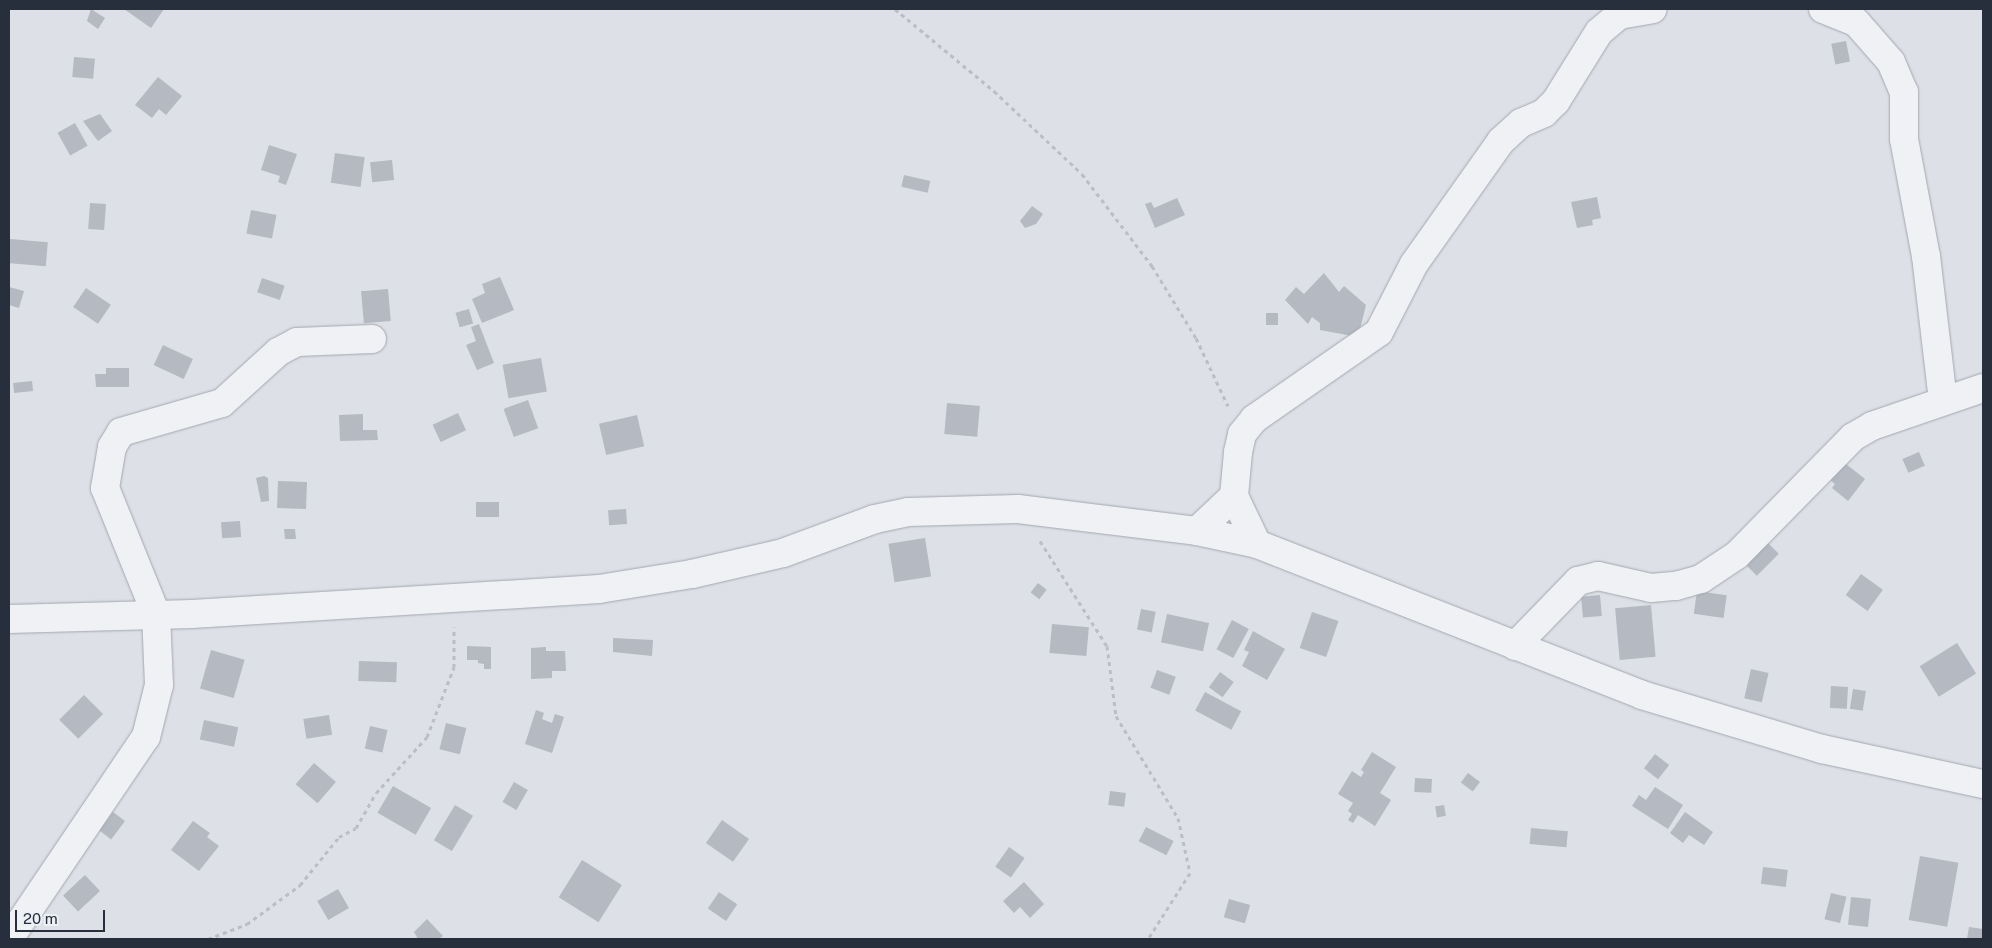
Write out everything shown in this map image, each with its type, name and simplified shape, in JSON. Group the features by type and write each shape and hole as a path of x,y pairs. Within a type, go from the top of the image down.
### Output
{"street":[{"path":"1257,544 1234,496 1242,434 1254,418 1379,332 1414,264 1501,140 1521,123 1544,113 1556,101 1599,32 1619,15 1652,9"},
{"path":"1823,9 1856,22 1891,62 1904,92 1904,139 1926,256 1943,401"},
{"path":"9,939 146,737 160,669 156,614 105,488 112,447 121,432 222,403 278,352 297,342 372,339"},
{"path":"1515,646 1578,581 1598,576 1651,588 1676,586 1701,579 1737,555 1853,437 1872,426 1983,388"},
{"path":"1197,531 1234,496"},
{"path":"9,619 156,614 599,589 692,574 783,553 875,519 908,512 1018,510 1197,531 1257,544 1642,695 1822,750 1983,784"}],"path":[{"path":"895,9 994,91 1082,174 1152,266 1196,338 1242,434"},
{"path":"1018,510 1107,646 1116,716 1178,818 1190,873 1148,939"},
{"path":"208,939 247,924 300,885 339,837 356,828 376,793 427,737 454,667 454,630 463,598"}],"building":[{"path":"91,9 105,18 98,29 87,21"},
{"path":"124,9 164,9 151,28"},
{"path":"1846,41 1850,62 1835,64 1831,44"},
{"path":"74,57 95,59 93,79 72,77"},
{"path":"158,77 182,96 166,115 159,109 152,118 135,105"},
{"path":"100,114 112,131 98,141 83,121"},
{"path":"75,123 88,146 70,155 58,133"},
{"path":"269,145 297,154 286,185 278,182 280,176 261,170"},
{"path":"335,153 365,157 361,187 331,183"},
{"path":"392,160 394,180 372,182 370,162"},
{"path":"904,175 930,181 928,193 901,187"},
{"path":"1597,197 1601,218 1592,220 1593,225 1577,228 1571,202"},
{"path":"1177,198 1185,215 1155,228 1145,204 1151,202 1154,208"},
{"path":"90,203 106,204 104,230 88,229"},
{"path":"1032,206 1043,214 1036,224 1025,228 1020,221"},
{"path":"251,210 277,215 272,239 246,234"},
{"path":"10,239 48,242 46,266 9,263"},
{"path":"1324,273 1339,292 1344,286 1366,305 1358,337 1320,330 1320,323 1312,317 1308,324 1285,300 1296,287 1304,294"},
{"path":"500,277 514,310 482,323 472,299 485,293 482,284"},
{"path":"262,278 285,286 280,300 257,292"},
{"path":"9,287 24,291 19,308 9,305"},
{"path":"86,288 111,305 98,324 73,307"},
{"path":"388,289 391,321 364,323 361,291"},
{"path":"469,309 473,323 460,327 456,313"},
{"path":"1266,313 1278,313 1278,325 1266,325"},
{"path":"479,324 494,363 477,370 466,345 476,341 471,327"},
{"path":"163,345 193,359 184,379 154,365"},
{"path":"541,358 547,391 508,398 503,365"},
{"path":"106,368 129,368 129,387 96,387 95,374 106,374"},
{"path":"32,381 33,391 14,393 13,383"},
{"path":"528,400 538,428 514,437 504,409"},
{"path":"947,403 980,406 977,437 944,434"},
{"path":"458,413 466,430 441,442 433,425"},
{"path":"363,414 363,430 377,430 378,440 340,441 339,415"},
{"path":"637,415 644,446 606,455 599,424"},
{"path":"1919,452 1925,466 1908,473 1902,459"},
{"path":"1836,456 1865,479 1848,501 1832,488 1835,484 1823,474"},
{"path":"264,476 268,478 269,501 261,502 256,478"},
{"path":"278,481 307,482 306,509 277,508"},
{"path":"476,502 499,502 499,517 476,517"},
{"path":"626,509 627,524 609,525 608,510"},
{"path":"240,521 241,537 222,538 221,522"},
{"path":"284,529 295,529 296,539 285,539"},
{"path":"925,538 931,577 895,582 888,544"},
{"path":"1766,541 1779,554 1757,576 1744,563"},
{"path":"1861,574 1883,590 1868,611 1846,595"},
{"path":"1038,583 1047,590 1039,599 1031,592"},
{"path":"1697,591 1727,595 1724,618 1694,614"},
{"path":"1600,595 1602,616 1583,618 1581,597"},
{"path":"1651,605 1656,657 1620,660 1615,608"},
{"path":"1141,609 1156,612 1152,632 1137,630"},
{"path":"1312,612 1338,621 1326,657 1300,648"},
{"path":"1167,614 1209,623 1203,651 1161,642"},
{"path":"1232,620 1249,629 1233,658 1217,649"},
{"path":"1052,624 1089,627 1086,656 1049,653"},
{"path":"1253,631 1285,649 1267,680 1242,666 1249,652 1244,650"},
{"path":"613,638 653,640 652,656 613,652"},
{"path":"1957,643 1976,674 1939,697 1920,666"},
{"path":"467,646 491,647 491,669 484,669 484,664 478,663 478,660 467,660"},
{"path":"546,647 546,651 565,651 566,671 552,671 552,678 531,679 531,648"},
{"path":"211,650 245,660 234,698 200,688"},
{"path":"359,661 397,662 396,682 358,681"},
{"path":"1751,669 1769,673 1762,702 1744,698"},
{"path":"1157,670 1176,677 1169,695 1151,688"},
{"path":"1220,672 1234,682 1223,697 1209,687"},
{"path":"1831,686 1848,687 1847,709 1830,708"},
{"path":"1853,689 1866,691 1863,711 1850,709"},
{"path":"1205,692 1241,711 1231,730 1195,711"},
{"path":"84,695 103,714 78,739 59,720"},
{"path":"536,710 544,713 542,719 552,723 555,714 564,717 552,753 525,744"},
{"path":"329,715 332,735 306,739 303,719"},
{"path":"204,720 238,727 234,747 200,740"},
{"path":"446,723 466,728 460,754 439,749"},
{"path":"370,726 388,730 382,752 365,748"},
{"path":"1372,752 1396,767 1380,793 1391,800 1375,826 1358,815 1353,823 1348,820 1352,814 1348,811 1353,803 1338,794 1352,771 1361,777 1364,772 1361,770"},
{"path":"1655,754 1669,765 1658,779 1644,768"},
{"path":"314,763 336,782 318,803 296,784"},
{"path":"1468,773 1480,782 1473,792 1461,783"},
{"path":"1415,778 1432,779 1431,793 1414,792"},
{"path":"514,782 528,790 516,810 502,802"},
{"path":"393,786 431,808 416,835 378,813"},
{"path":"1655,787 1683,805 1668,829 1632,806 1639,795 1646,800"},
{"path":"1110,791 1126,793 1124,807 1108,805"},
{"path":"455,805 473,816 452,851 434,840"},
{"path":"1444,805 1446,816 1437,817 1435,807"},
{"path":"113,812 125,821 111,839 99,830"},
{"path":"1685,812 1713,832 1704,845 1689,835 1683,843 1670,833"},
{"path":"722,820 749,839 733,862 706,843"},
{"path":"193,821 210,833 207,837 219,846 199,871 171,850"},
{"path":"1146,827 1174,841 1166,855 1139,841"},
{"path":"1531,828 1568,831 1566,847 1530,844"},
{"path":"1009,847 1025,858 1011,878 995,867"},
{"path":"1920,856 1958,863 1947,927 1909,920"},
{"path":"582,860 622,885 599,922 559,897"},
{"path":"1763,867 1788,870 1786,887 1761,884"},
{"path":"85,875 100,891 78,912 63,895"},
{"path":"1024,882 1044,904 1030,918 1020,907 1014,913 1003,901"},
{"path":"338,889 349,908 328,920 317,901"},
{"path":"719,892 737,904 726,921 708,909"},
{"path":"1831,893 1847,897 1840,923 1824,919"},
{"path":"1851,897 1871,899 1868,927 1848,925"},
{"path":"1229,899 1250,905 1245,923 1224,917"},
{"path":"427,919 443,936 439,939 418,939 414,932"},
{"path":"1969,927 1983,929 1983,939 1967,939"}]}
